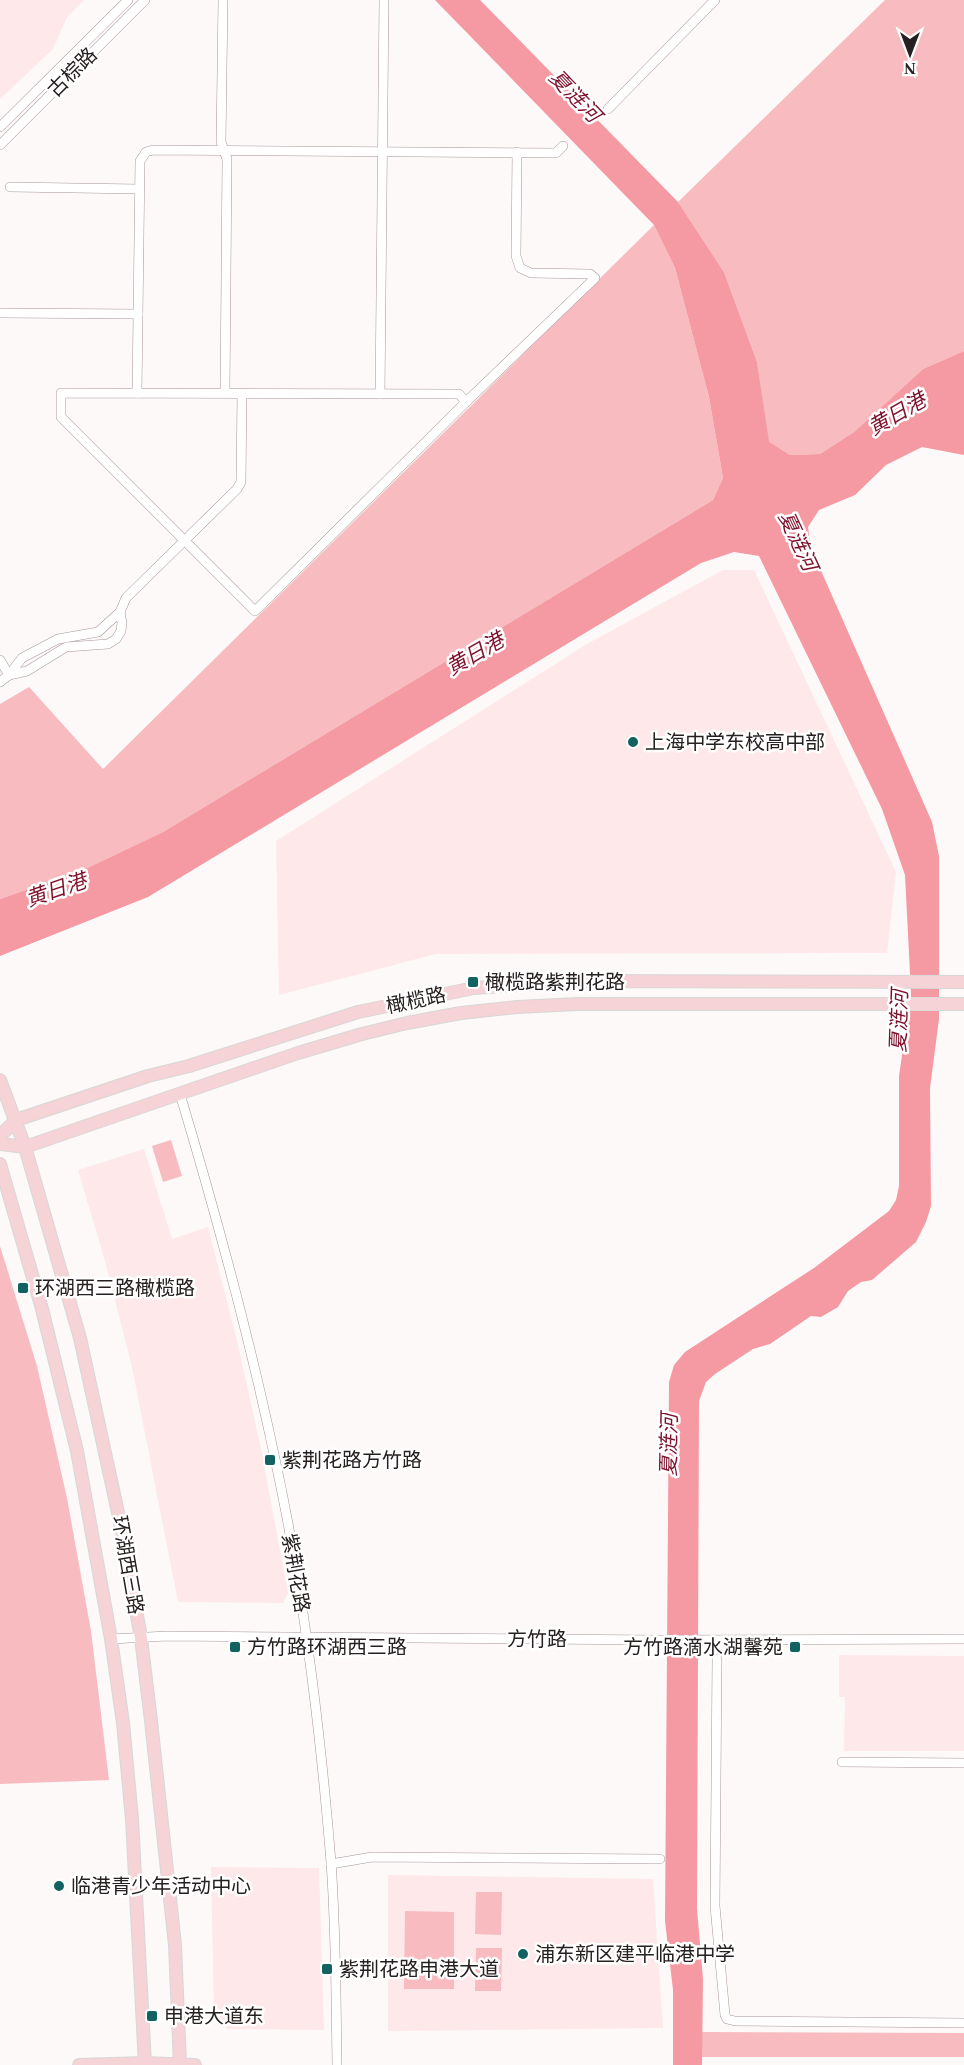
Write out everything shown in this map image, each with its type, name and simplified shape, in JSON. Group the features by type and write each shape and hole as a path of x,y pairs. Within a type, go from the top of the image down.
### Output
{"main road":[{"name":"橄榄路","path":"0,1136 16,1120 148,1076 189,1066 358,1012 474,988 578,981 964,982"},
{"name":"橄榄路","path":"0,1144 25,1147 298,1053 362,1034 461,1013 578,1004 964,1004"},
{"name":"环湖西三路","path":"0,1080 25,1147 80,1338 122,1532 141,1638 175,1945 180,2065"},
{"name":"环湖西三路","path":"0,1164 42,1309 77,1451 111,1639 123,1723 132,1819 145,2064"},
{"path":"79,2065 195,2065"}],"street":[{"name":"古棕路","path":"0,127 128,0"},
{"name":"古棕路","path":"0,145 145,0"},
{"path":"222,0 221,142 227,159 225,393"},
{"path":"380,394 384,0"},
{"path":"608,109 715,0"},
{"path":"137,393 140,161 146,152 153,150 556,153 563,146"},
{"path":"466,402 459,394 62,393 61,417 255,611 595,278 590,274 531,273 520,268 516,256 517,152"},
{"path":"10,187 140,189"},
{"path":"0,313 138,314"},
{"path":"0,682 9,675 22,658 58,639 98,632 120,612 126,598 237,489 241,482 242,393"},
{"path":"9,675 27,671 66,646 108,644 116,639 121,631 120,612"},
{"path":"0,660 9,675"},
{"name":"紫荆花路","path":"180,1094 237,1292 283,1498 307,1637 331,1864 336,1967 337,2065"},
{"name":"方竹路","path":"111,1639 167,1636 658,1640 964,1639"},
{"path":"717,1659 715,1906 724,2015 735,2022 964,2023"},
{"path":"842,1762 964,1762"},
{"path":"331,1864 372,1857 660,1859"}],"shaded area":[{"path":"0,0 84,0 67,17 53,49 0,99"},
{"path":"885,0 964,0 964,351 923,369 854,432 820,454 790,455 768,442 757,362 724,272 678,202"},
{"path":"654,225 675,268 709,397 723,478 713,500 163,832 83,870 0,899 0,704 29,687 103,769"},
{"name":"上海中学东校高中部","path":"723,570 754,570 896,872 887,953 436,954 279,995 276,841 587,644"},
{"path":"171,1140 182,1176 163,1182 152,1146"},
{"path":"144,1149 172,1239 208,1227 260,1444 288,1593 283,1603 178,1602 132,1367 105,1261 78,1170"},
{"path":"0,1246 37,1366 67,1498 91,1631 109,1780 0,1784"},
{"path":"839,1655 964,1656 964,1751 844,1751 845,1697 839,1697"},
{"path":"211,1867 319,1868 324,2030 228,2029 216,2022"},
{"name":"浦东新区建平临港中学","path":"388,1875 653,1879 663,2028 388,2031"},
{"path":"476,1892 502,1892 501,1935 475,1934"},
{"path":"405,1911 454,1912 454,1989 404,1989"},
{"path":"476,1948 502,1948 501,1991 475,1991"},
{"path":"702,2032 964,2033 964,2057 702,2057"}],"water":[{"path":"435,0 480,0 678,202 724,272 757,362 769,442 790,455 820,454 854,432 923,369 964,351 964,455 922,447 886,465 855,495 819,510 808,527 811,548 932,822 939,856 939,1019 930,1088 931,1206 916,1242 872,1280 861,1282 848,1291 838,1307 821,1317 811,1316 770,1344 753,1349 715,1374 706,1382 699,1401 697,1909 703,1979 702,2065 673,2065 673,1990 665,1921 669,1382 674,1365 685,1352 814,1268 889,1211 896,1200 899,1186 899,1076 911,993 905,875 882,809 759,556 734,552 701,563 148,897 0,956 0,899 83,870 163,832 713,500 723,478 709,397 675,268 654,225"}],"place":[{"name":"上海中学东校高中部","path":"633,742"},
{"name":"橄榄路紫荆花路","path":"473,982"},
{"name":"环湖西三路橄榄路","path":"23,1288"},
{"name":"紫荆花路方竹路","path":"270,1460"},
{"name":"方竹路环湖西三路","path":"235,1647"},
{"name":"方竹路滴水湖馨苑","path":"795,1647"},
{"name":"临港青少年活动中心","path":"59,1886"},
{"name":"浦东新区建平临港中学","path":"523,1954"},
{"name":"紫荆花路申港大道","path":"327,1969"},
{"name":"申港大道东","path":"152,2016"}],"water label":[{"name":"夏涟河","path":"575,96"},
{"name":"黄日港","path":"897,414"},
{"name":"夏涟河","path":"798,541"},
{"name":"黄日港","path":"475,654"},
{"name":"黄日港","path":"56,890"},
{"name":"夏涟河","path":"899,1021"},
{"name":"夏涟河","path":"669,1445"}]}
